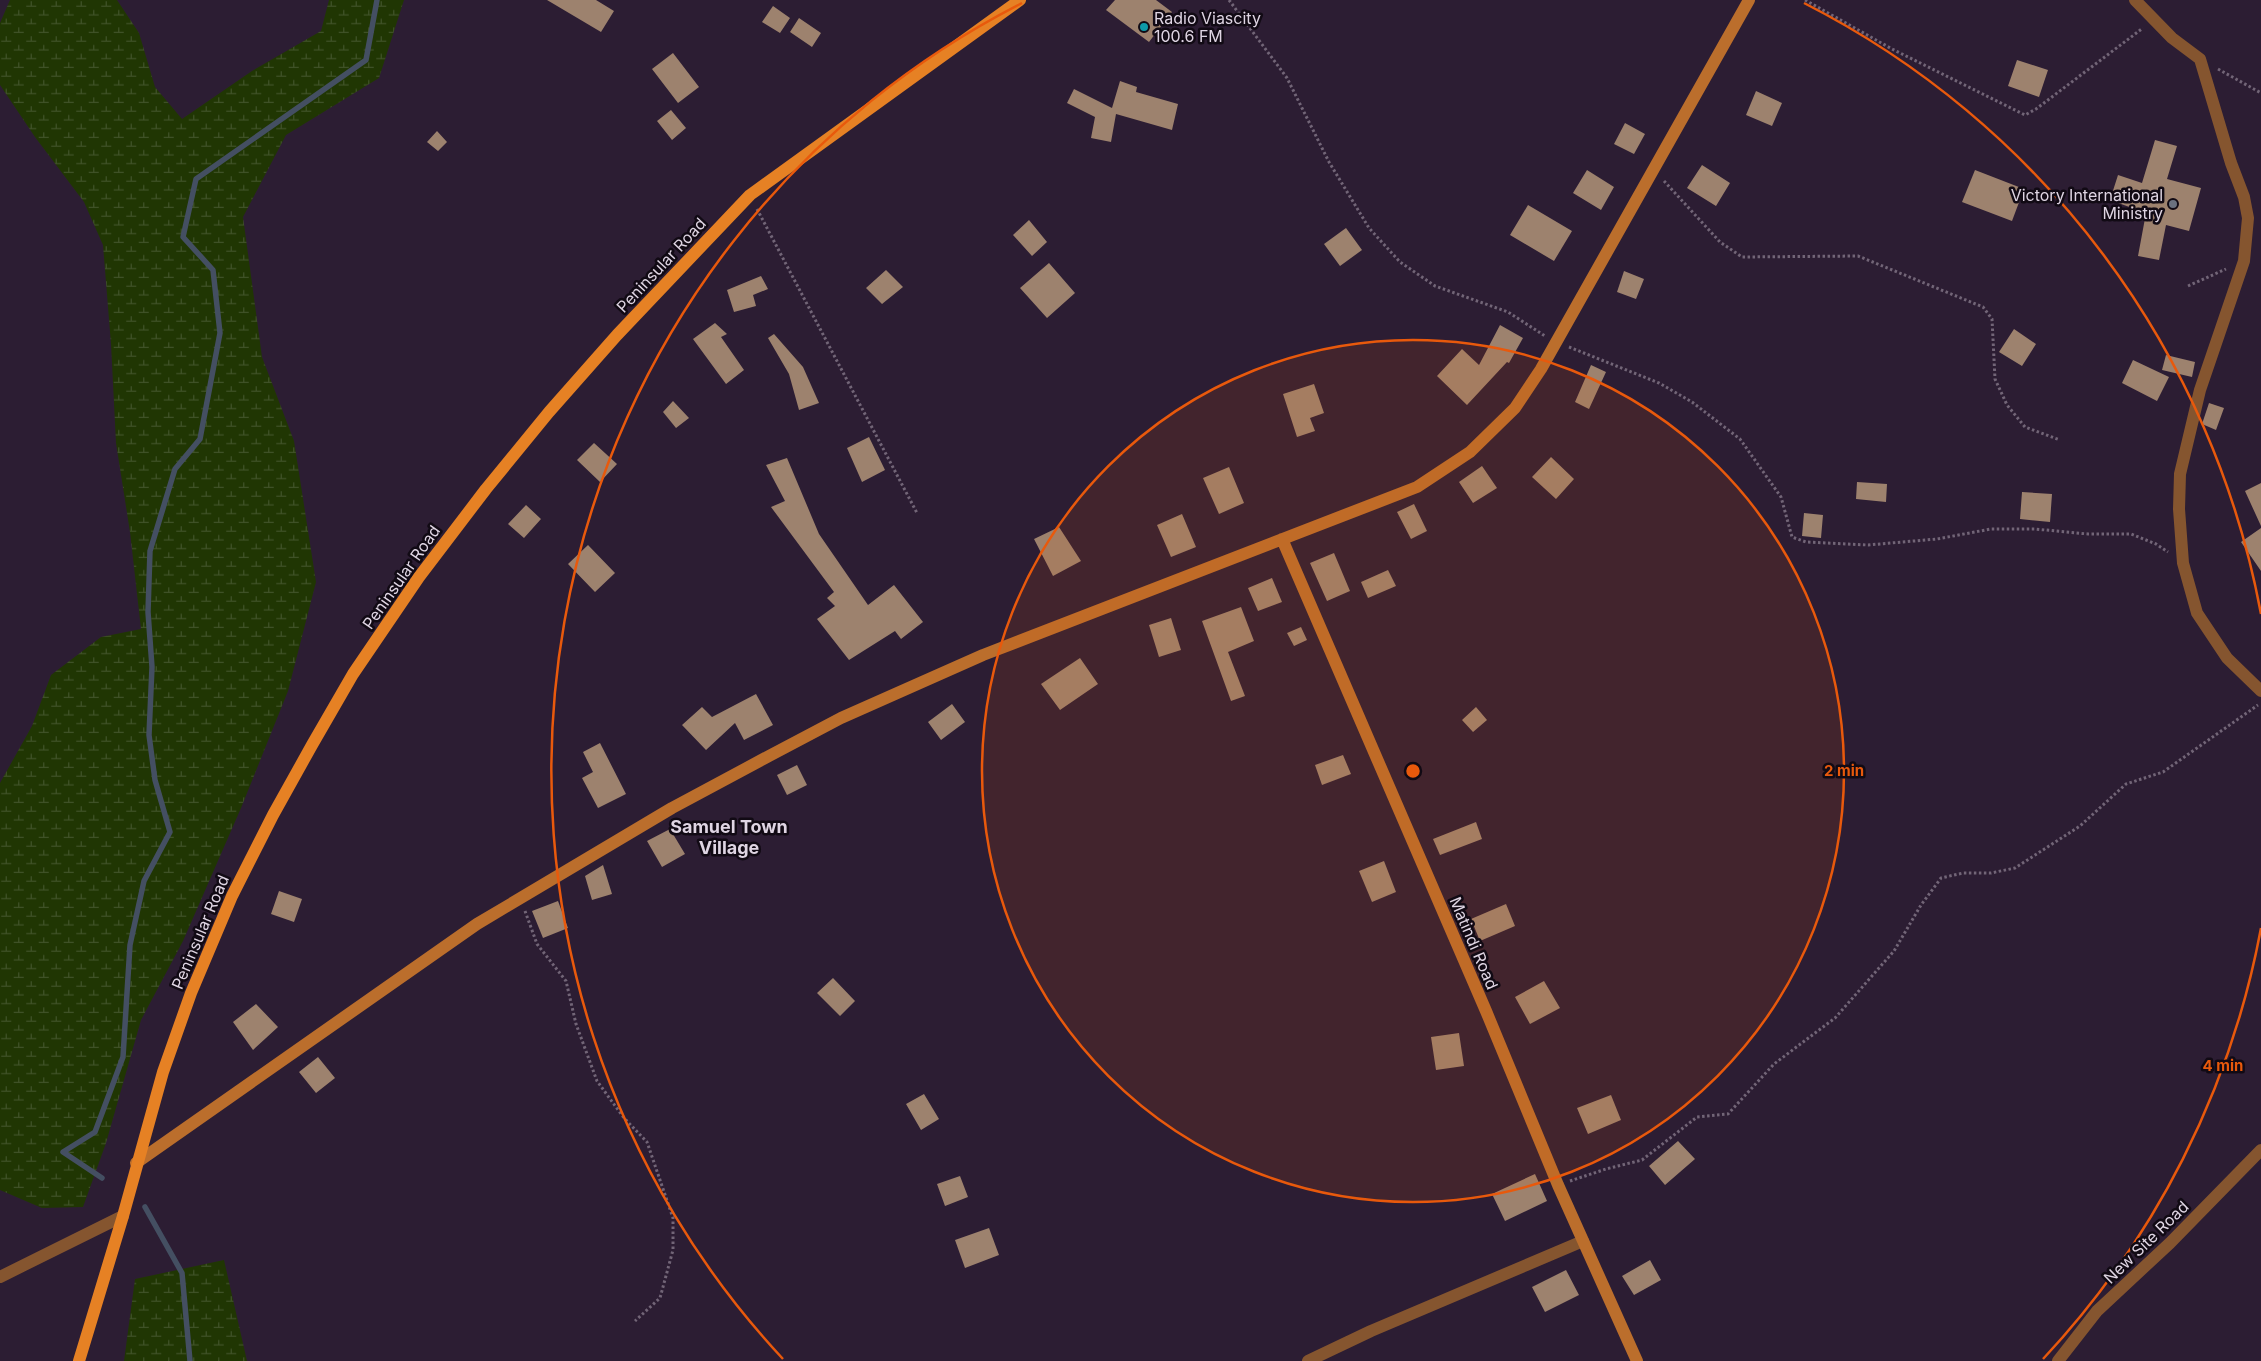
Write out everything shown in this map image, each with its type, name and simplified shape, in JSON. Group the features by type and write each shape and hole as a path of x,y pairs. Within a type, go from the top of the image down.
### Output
{"main road":[{"name":"Peninsular Road","path":"79,1361 123,1216 136,1163 166,1063 191,993 232,896 273,815 353,674 419,576 486,489 549,412 617,335 750,195 1020,0"}],"street":[{"path":"136,1163 477,924 672,808 841,718 982,655 1417,488 1470,452 1515,408 1556,342 1749,0"},
{"path":"2135,0 2153,20 2200,59 2231,163 2244,197 2248,218 2244,261 2200,390 2180,474 2179,509 2183,563 2197,613 2227,658 2261,691"},
{"name":"Matindi Road","path":"1282,539 1474,984 1582,1241 1637,1361"},
{"name":"New Site Road","path":"2058,1361 2098,1311 2170,1243 2261,1150"},
{"path":"0,1277 123,1216"},
{"path":"1308,1361 1380,1327 1582,1241"}],"path":[{"path":"1229,0 1287,78 1329,162 1369,228 1400,262 1435,286 1508,312 1556,342 1659,383 1692,402 1740,439 1781,497 1792,537 1806,542 1868,545 1936,539 1991,529 2131,534 2156,544 2183,563"},
{"path":"1805,0 1892,49 2025,115 2036,109 2153,20"},
{"path":"2200,59 2261,93"},
{"path":"1654,169 1720,242 1742,258 1858,256 1983,307 1992,318 1995,379 2007,406 2026,427 2060,440"},
{"path":"750,195 917,513"},
{"path":"1558,1185 1606,1169 1642,1160 1697,1117 1728,1114 1774,1064 1835,1018 1894,951 1921,905 1941,878 1963,873 1991,873 2015,868 2080,826 2126,784 2163,772 2261,703"},
{"path":"521,899 537,944 566,981 576,1024 597,1082 624,1118 647,1142 672,1218 673,1250 660,1298 636,1321"}],"green space":[{"path":"10,0 117,0 139,33 155,87 182,119 252,71 321,31 329,0 404,0 379,78 286,135 243,217 262,357 294,441 316,582 288,691 241,808 183,941 141,1020 106,1143 83,1207 42,1208 0,1190 0,783 32,726 51,675 101,637 141,629 130,532 116,443 103,245 84,202 35,137 0,85 0,23"},
{"path":"224,1260 247,1361 124,1361 135,1279"}],"building":[{"path":"547,0 596,0 614,11 601,32"},
{"name":"Radio Viascity 100.6 FM","path":"1115,0 1156,0 1172,12 1149,42 1106,10"},
{"path":"773,6 790,18 780,33 762,22"},
{"path":"799,18 821,33 812,47 790,32"},
{"path":"673,53 699,87 678,103 652,69"},
{"path":"2017,60 2048,70 2039,97 2008,86"},
{"path":"1120,81 1137,87 1136,92 1178,104 1172,130 1116,114 1111,142 1091,138 1095,117 1067,103 1074,89 1112,108"},
{"path":"1756,91 1782,103 1772,126 1746,115"},
{"path":"671,110 686,128 672,140 657,121"},
{"path":"1625,123 1645,134 1634,154 1614,144"},
{"path":"437,131 447,142 438,151 427,142"},
{"path":"2155,140 2177,146 2167,179 2201,188 2189,231 2166,225 2159,260 2138,256 2146,213 2110,200 2118,175 2142,183"},
{"path":"1702,165 1730,183 1716,206 1687,188"},
{"path":"1587,170 1614,187 1601,210 1573,193"},
{"path":"1975,170 2024,189 2012,221 1962,202"},
{"path":"1528,205 1572,231 1554,261 1510,235"},
{"path":"1029,220 1047,242 1032,256 1013,235"},
{"path":"1346,228 1362,250 1340,266 1324,244"},
{"path":"1049,263 1075,293 1047,318 1020,288"},
{"path":"886,270 903,287 882,304 866,288"},
{"path":"1624,271 1644,279 1636,299 1617,292"},
{"path":"761,276 768,289 753,295 756,306 734,312 727,290"},
{"path":"715,323 727,334 721,337 744,370 726,384 693,339"},
{"path":"1500,325 1523,338 1509,363 1507,362 1467,405 1437,376 1462,349 1479,365"},
{"path":"2014,329 2036,344 2022,366 1999,352"},
{"path":"774,334 803,367 819,403 799,410 789,374 768,338"},
{"path":"2166,355 2195,362 2192,377 2162,370"},
{"path":"2133,360 2169,377 2157,401 2122,383"},
{"path":"1591,365 1606,372 1589,409 1575,402"},
{"path":"1314,384 1324,413 1310,418 1315,431 1297,437 1283,394"},
{"path":"673,401 689,418 676,428 663,412"},
{"path":"2209,403 2224,408 2216,430 2202,424"},
{"path":"869,437 885,470 862,482 847,448"},
{"path":"594,443 617,464 600,482 577,460"},
{"path":"1551,457 1574,479 1556,499 1532,477"},
{"path":"787,458 819,534 868,605 894,585 923,622 901,639 895,631 849,660 817,619 835,606 827,598 834,592 771,507 785,501 766,465"},
{"path":"1482,466 1497,488 1473,503 1459,482"},
{"path":"1229,467 1244,503 1219,514 1203,478"},
{"path":"1857,482 1887,484 1886,502 1856,499"},
{"path":"2261,483 2261,526 2245,491"},
{"path":"2022,492 2052,494 2050,522 2020,519"},
{"path":"1414,504 1427,531 1411,539 1397,512"},
{"path":"526,505 541,519 524,538 508,524"},
{"path":"1804,513 1823,515 1821,538 1802,536"},
{"path":"1182,514 1196,547 1171,557 1157,525"},
{"path":"1059,527 1081,561 1053,576 1034,539"},
{"path":"2261,528 2261,571 2241,542"},
{"path":"588,545 615,573 595,592 568,564"},
{"path":"1334,553 1350,591 1327,601 1310,563"},
{"path":"1388,570 1396,586 1368,598 1361,582"},
{"path":"1272,578 1282,602 1258,611 1248,588"},
{"path":"1241,607 1254,641 1228,652 1245,696 1231,701 1202,621"},
{"path":"1171,618 1181,650 1159,657 1149,625"},
{"path":"1301,627 1307,640 1294,646 1287,633"},
{"path":"1080,658 1098,684 1060,710 1041,684"},
{"path":"756,694 773,725 744,740 735,723 706,750 682,725 702,707 712,717"},
{"path":"952,704 965,722 941,740 928,722"},
{"path":"1476,707 1487,720 1473,732 1462,720"},
{"path":"600,743 626,794 598,808 582,778 593,772 583,752"},
{"path":"1343,755 1351,774 1322,785 1315,765"},
{"path":"797,765 807,785 787,795 777,775"},
{"path":"1476,822 1482,839 1440,855 1433,839"},
{"path":"670,829 685,854 662,867 647,841"},
{"path":"1384,861 1396,892 1372,902 1359,871"},
{"path":"603,865 612,894 592,900 585,876"},
{"path":"279,891 302,899 294,922 271,914"},
{"path":"558,901 568,928 543,938 532,911"},
{"path":"1506,904 1515,926 1480,941 1471,919"},
{"path":"833,978 855,1001 840,1016 817,993"},
{"path":"1544,981 1560,1008 1530,1024 1515,997"},
{"path":"256,1004 278,1027 253,1050 233,1022"},
{"path":"1459,1033 1464,1066 1436,1070 1431,1037"},
{"path":"318,1057 335,1078 316,1093 299,1072"},
{"path":"924,1094 939,1119 921,1130 906,1104"},
{"path":"1611,1095 1621,1120 1588,1134 1577,1108"},
{"path":"1678,1141 1695,1159 1665,1185 1649,1166"},
{"path":"1535,1174 1547,1201 1505,1221 1492,1194"},
{"path":"960,1176 968,1197 945,1206 937,1184"},
{"path":"989,1228 999,1255 965,1268 955,1240"},
{"path":"1650,1260 1661,1280 1634,1295 1622,1276"},
{"path":"1566,1270 1579,1295 1545,1312 1532,1287"}],"waterway":[{"path":"102,1178 63,1152 95,1132 123,1057 130,945 144,881 170,832 155,780 149,735 152,667 148,612 150,551 175,469 200,439 220,333 213,270 183,237 196,179 366,60 377,0"},
{"path":"145,1207 182,1273 190,1361"}],"place":[{"name":"Radio Viascity 100.6 FM","path":"1144,27"},
{"name":"Victory International Ministry","path":"2173,204"}],"district":[{"name":"Samuel Town Village","path":"729,838"}]}
